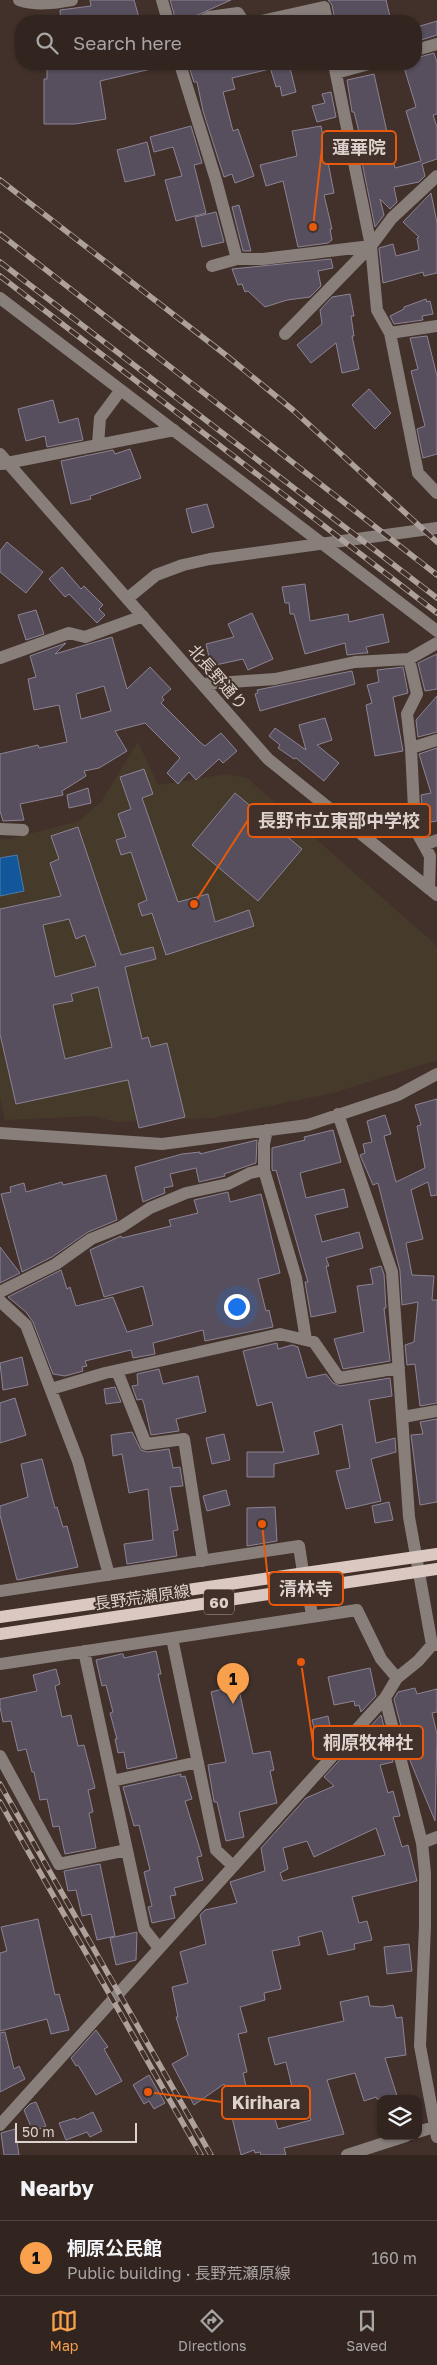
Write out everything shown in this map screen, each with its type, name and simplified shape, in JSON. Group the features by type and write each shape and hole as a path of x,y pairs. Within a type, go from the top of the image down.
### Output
{"main road":[{"name":"長野荒瀬原線","path":"0,1616 437,1554"},
{"name":"長野荒瀬原線","path":"0,1634 437,1569"}],"street":[{"path":"19,0 28,3 50,4 72,0"},
{"path":"162,0 166,15"},
{"path":"288,15 324,7 326,15"},
{"path":"221,15 238,12 240,15"},
{"path":"422,48 437,44"},
{"path":"182,70 216,180 237,259"},
{"path":"335,70 371,246 377,310 390,333 418,473 437,493"},
{"path":"286,334 371,246 392,218 437,176"},
{"path":"212,266 237,259 263,259 371,246"},
{"path":"0,298 437,631"},
{"path":"390,333 437,326"},
{"path":"98,444 100,418 117,395"},
{"path":"2,460 174,430"},
{"name":"北長野通り","path":"2,460 128,598 268,758 433,892"},
{"path":"128,598 156,575 183,565 308,545 437,528"},
{"path":"0,658 69,633 86,636 143,616"},
{"path":"203,684 275,679 354,662 409,659 437,643"},
{"path":"409,659 417,694 407,714 411,748 415,829 430,856 433,892"},
{"path":"411,748 437,740"},
{"path":"0,829 23,830"},
{"path":"424,845 437,840"},
{"path":"0,1133 162,1144 308,1125 398,1095 437,1074"},
{"path":"0,2125 113,2002 159,1948 384,1698 396,1678 435,1645 409,1517 405,1482 403,1417 392,1272 338,1114"},
{"path":"267,1130 264,1144 264,1170 296,1278 306,1340"},
{"path":"0,1292 56,1264 91,1239 121,1227 150,1208 186,1193 228,1184 250,1173 264,1170"},
{"path":"0,1301 26,1324 78,1461 109,1575"},
{"path":"51,1389 117,1371 280,1334 314,1342 339,1378 399,1368"},
{"path":"117,1371 146,1444 184,1439 203,1561"},
{"path":"403,1417 437,1411"},
{"path":"0,1589 109,1575 299,1546 303,1572"},
{"path":"308,1589 312,1616"},
{"path":"0,1664 357,1610 381,1660 396,1678"},
{"path":"172,1638 216,1850 233,1866"},
{"path":"84,1651 144,1929 159,1948"},
{"path":"384,1698 422,1843 425,1872 420,2046 436,2130 422,2132"},
{"path":"0,1756 59,1864 127,1850"},
{"path":"112,1781 198,1762"},
{"path":"422,1843 437,1837"},
{"path":"346,2155 393,2140"}],"shaded area":[{"path":"138,742 158,785 227,774 247,778 437,946 437,1060 333,1093 212,1118 117,1122 93,1116 5,1120 0,1096 0,839 10,839 79,821 101,802"}],"water":[{"path":"17,855 24,891 0,896 0,858"}],"building":[{"path":"90,0 134,0 138,15 60,15 60,10 91,6"},
{"path":"170,0 231,0 197,15 174,15"},
{"path":"328,0 386,0 390,15 334,15 332,5"},
{"path":"437,21 437,35 422,40 422,26"},
{"path":"434,53 437,62 437,114 433,115 437,127 437,159 422,164 425,176 419,182 394,187 397,202 390,209 380,199 384,215 375,227 361,157 360,148 363,148 354,112 352,112 347,80 374,74 395,168 421,161 406,111 416,107 405,70 422,70 422,56"},
{"path":"47,70 147,70 100,81 106,119 75,124 44,124 44,79 47,79"},
{"path":"190,70 266,70 232,78 235,89 223,92 233,131 238,129 254,176 235,183 232,174 224,177 203,111 197,82 194,82"},
{"path":"271,70 290,70 296,92 282,96 280,86 276,87"},
{"path":"331,92 336,117 317,122 312,106 325,103 322,94"},
{"path":"191,126 202,163 194,165 206,213 176,221 165,180 182,176 173,147 154,152 150,137"},
{"path":"321,126 334,193 324,195 332,229 330,229 332,240 328,243 298,247 283,181 266,186 260,165 297,156 292,131"},
{"path":"147,142 155,175 125,182 117,150"},
{"path":"431,193 437,223 437,273 424,276 423,272 383,283 379,248 393,244 396,256 419,250 417,238 419,237 403,222"},
{"path":"239,205 251,251 243,251 232,207"},
{"path":"216,212 224,242 202,247 195,217"},
{"path":"331,259 333,268 318,271 321,286 310,297 287,300 265,307 248,291 245,292 242,284 238,285 232,269"},
{"path":"350,294 354,316 351,316 354,336 352,336 359,369 342,373 336,343 311,363 297,345 322,324 320,310 332,297"},
{"path":"426,299 427,302 430,301 433,314 422,316 423,320 394,324 390,316 404,309 404,307"},
{"path":"427,336 437,376 437,454 423,458 417,429 425,426 411,371 418,369 410,338"},
{"path":"369,389 391,413 375,429 352,405"},
{"path":"53,400 59,423 78,418 83,440 47,447 45,436 26,441 18,409"},
{"path":"130,449 141,478 90,496 91,499 71,504 61,461 113,450 115,454"},
{"path":"207,504 214,527 192,533 186,509"},
{"path":"7,542 43,572 26,593 0,572 0,551"},
{"path":"62,567 81,589 84,586 103,605 99,609 105,615 97,623 69,594 65,597 49,579"},
{"path":"305,584 310,621 348,614 349,622 383,614 389,642 366,647 368,653 347,655 345,643 305,654 294,614 290,614 289,603 285,603 282,587"},
{"path":"36,610 44,634 26,640 18,615"},
{"path":"252,613 273,659 248,670 243,659 211,666 206,644 234,637 228,624"},
{"path":"112,637 127,689 150,667 171,689 162,697 164,700 161,703 201,743 205,746 221,733 237,751 223,763 219,759 196,780 189,772 178,784 167,773 180,758 145,723 115,731 127,751 99,768 84,771 86,776 62,791 63,795 20,804 24,820 3,821 0,811 0,754 38,745 39,748 67,742 59,705 34,710 28,679 36,677 30,656 66,643 55,654","holes":["104,686 111,711 81,719 76,694"]},
{"path":"437,654 437,689 425,691 418,663"},
{"path":"403,667 408,693 393,697 403,751 375,756 366,705 372,703 367,685 379,682 377,670"},
{"path":"352,671 355,684 260,711 255,694 258,693 257,690"},
{"path":"437,696 437,732 418,737 416,720"},
{"path":"325,718 332,740 317,745 339,763 324,781 296,758 294,759 278,748 280,745 269,736 275,728 306,750 299,725"},
{"path":"437,748 437,821 424,823 421,795 431,793 419,754"},
{"path":"144,769 153,794 142,798 178,902 208,894 215,922 249,910 254,926 166,955 152,913 142,916 138,904 147,900 131,852 121,855 116,840 126,837 118,814 131,809 120,777"},
{"path":"88,788 91,803 69,808 67,795"},
{"path":"235,793 302,849 258,901 192,845"},
{"path":"78,827 121,955 153,947 156,959 125,967 142,1039 148,1037 151,1047 167,1043 185,1117 139,1128 128,1080 16,1104 0,1034 0,909 61,896 50,863 59,859 51,836","holes":["69,919 76,939 85,935 96,966 55,977 43,925","98,987 112,1047 65,1059 53,1005 73,1001 71,994"]},
{"path":"437,1099 437,1195 431,1196 428,1182 411,1190 423,1239 406,1243 412,1275 434,1276 432,1300 437,1300 437,1403 420,1406 415,1364 407,1365 405,1345 414,1342 418,1302 402,1305 400,1271 378,1183 373,1185 360,1155 365,1153 363,1144 372,1142 367,1121 385,1115 391,1134 384,1136 396,1182 425,1168 417,1126 421,1125 415,1105"},
{"path":"333,1130 341,1162 300,1173 306,1198 344,1189 348,1207 315,1215 322,1242 359,1232 363,1248 326,1258 336,1312 311,1317 305,1282 308,1282 276,1170 273,1171 272,1169 272,1148 305,1140 304,1137"},
{"path":"257,1140 256,1163 224,1174 225,1176 199,1182 196,1168 170,1174 173,1186 164,1188 165,1193 143,1202 135,1167 182,1154 200,1152 200,1154"},
{"path":"106,1175 117,1220 88,1232 52,1257 22,1272 1,1194 11,1192 10,1187 24,1183 26,1192 62,1182 63,1185"},
{"path":"228,1192 230,1202 261,1194 280,1273 258,1279 266,1311 269,1310 273,1327 205,1341 203,1330 153,1343 155,1354 133,1358 131,1350 85,1361 87,1366 82,1367 83,1371 65,1376 53,1374 33,1322 26,1312 8,1297 61,1270 67,1289 70,1287 76,1306 113,1297 127,1332 153,1325 143,1286 104,1297 90,1250 121,1236 122,1238 171,1226 169,1220 198,1213 194,1200"},
{"path":"0,1247 20,1273 0,1283"},
{"path":"381,1266 384,1274 386,1308 384,1308 390,1361 343,1369 334,1339 364,1332 357,1286 373,1284 370,1269"},
{"path":"277,1343 278,1349 292,1345 298,1347 307,1378 326,1374 333,1383 340,1386 390,1378 392,1396 369,1400 376,1443 395,1438 396,1452 371,1459 381,1501 346,1509 336,1471 350,1468 342,1424 314,1432 319,1454 274,1464 274,1477 247,1477 247,1452 284,1452 272,1402 257,1406 243,1351"},
{"path":"22,1357 28,1385 3,1390 0,1363"},
{"path":"159,1369 163,1384 198,1376 206,1412 176,1419 179,1431 151,1435 144,1404 142,1399 137,1400 132,1386 138,1385 137,1374"},
{"path":"115,1387 121,1402 106,1404 104,1389"},
{"path":"15,1398 26,1435 0,1443 0,1403"},
{"path":"437,1419 437,1502 420,1505 411,1435 423,1434 420,1422"},
{"path":"132,1432 141,1450 147,1452 169,1449 173,1468 180,1467 183,1486 170,1487 178,1530 173,1531 177,1556 127,1564 124,1544 153,1540 148,1489 129,1493 122,1454 113,1456 111,1435"},
{"path":"224,1434 230,1460 212,1464 206,1438"},
{"path":"42,1459 55,1508 57,1507 63,1527 67,1526 78,1567 17,1580 0,1515 0,1506 28,1497 21,1464"},
{"path":"226,1490 230,1505 207,1511 203,1496"},
{"path":"389,1502 393,1520 375,1523 372,1506"},
{"path":"275,1507 277,1541 247,1546 247,1508"},
{"path":"156,1651 161,1674 158,1674 177,1758 127,1769 124,1752 118,1753 115,1739 117,1739 110,1713 113,1712 106,1685 102,1686 96,1660 121,1654 123,1654 124,1658"},
{"path":"370,1668 376,1696 361,1712 359,1705 355,1706 354,1701 334,1705 328,1677"},
{"path":"56,1669 60,1684 55,1686 62,1717 71,1715 78,1746 84,1745 95,1788 88,1790 93,1812 89,1813 96,1848 65,1854 59,1826 53,1827 47,1799 40,1800 34,1772 32,1772 26,1749 18,1751 11,1721 3,1722 0,1707 0,1699 37,1691 33,1675"},
{"path":"238,1685 253,1754 270,1751 274,1770 270,1771 277,1803 239,1812 244,1837 226,1841 217,1802 214,1802 208,1765 226,1762 211,1692"},
{"path":"415,1688 417,1694 437,1689 437,1712 432,1713 437,1734 435,1821 409,1758 394,1699 398,1692"},
{"path":"381,1715 393,1762 380,1765 388,1793 393,1791 400,1816 393,1817 402,1847 408,1845 417,1881 352,1897 359,1923 367,1921 372,1940 354,1944 355,1949 328,1955 322,1931 298,1937 300,1945 272,1951 281,1989 264,1993 265,2000 240,2007 247,2032 238,2034 247,2072 243,2073 252,2112 271,2106 278,2129 311,2120 300,2085 292,2087 286,2062 275,2065 268,2038 344,2021 340,2002 368,1996 370,2006 382,2007 393,2005 396,2018 402,2017 406,2055 385,2058 397,2095 377,2095 377,2099 376,2097 364,2101 355,2073 327,2080 344,2134 284,2148 286,2155 261,2155 260,2152 255,2153 254,2150 241,2155 224,2084 194,2105 172,2064 188,2055 176,2017 178,2017 172,1987 188,1983 180,1952 206,1944 200,1915 205,1910 237,1903 230,1882 265,1871 261,1848 306,1798 334,1786 324,1777","holes":["376,1828 385,1855 283,1881 280,1873 288,1869 283,1848 307,1841 314,1857"]},
{"path":"328,1716 332,1735 317,1738 312,1720"},
{"path":"181,1774 181,1777 185,1776 192,1799 185,1801 202,1856 197,1857 203,1880 174,1888 176,1895 170,1896 175,1918 152,1923 148,1907 152,1906 144,1872 150,1870 139,1825 134,1826 123,1787"},
{"path":"100,1864 115,1936 97,1940 91,1914 82,1916 76,1890 68,1891 64,1871"},
{"path":"38,1919 55,1995 59,1994 69,2030 51,2034 47,2019 0,2031 0,1953 7,1951 1,1927"},
{"path":"137,1932 136,1960 116,1965 110,1938"},
{"path":"409,1944 412,1971 387,1974 384,1947"},
{"path":"96,2030 108,2047 104,2049 122,2081 96,2095 78,2065 76,2066 71,2058"},
{"path":"5,2032 14,2069 19,2066 25,2079 0,2092 0,2033"},
{"path":"149,2075 165,2103 154,2109 149,2101 144,2104 133,2085"},
{"path":"36,2102 46,2126 33,2132 24,2110 30,2104"},
{"path":"93,2112 102,2131 90,2137 87,2132 66,2140 59,2123 75,2118 76,2120"},
{"path":"15,2129 19,2155 4,2155 1,2133"}],"railway":[{"path":"0,180 227,356 293,410 437,542"},
{"path":"0,234 437,575"},
{"path":"0,262 437,598"},
{"path":"0,276 437,613"},
{"path":"0,1784 211,2155"},
{"path":"0,1802 201,2155"}],"place":[{"name":"蓮華院","path":"313,227"},
{"name":"長野市立東部中学校","path":"194,904"},
{"name":"清林寺","path":"262,1524"},
{"name":"桐原牧神社","path":"301,1662"},
{"name":"桐原公民館","path":"233,1704"},
{"name":"Kirihara","path":"148,2092"}]}
